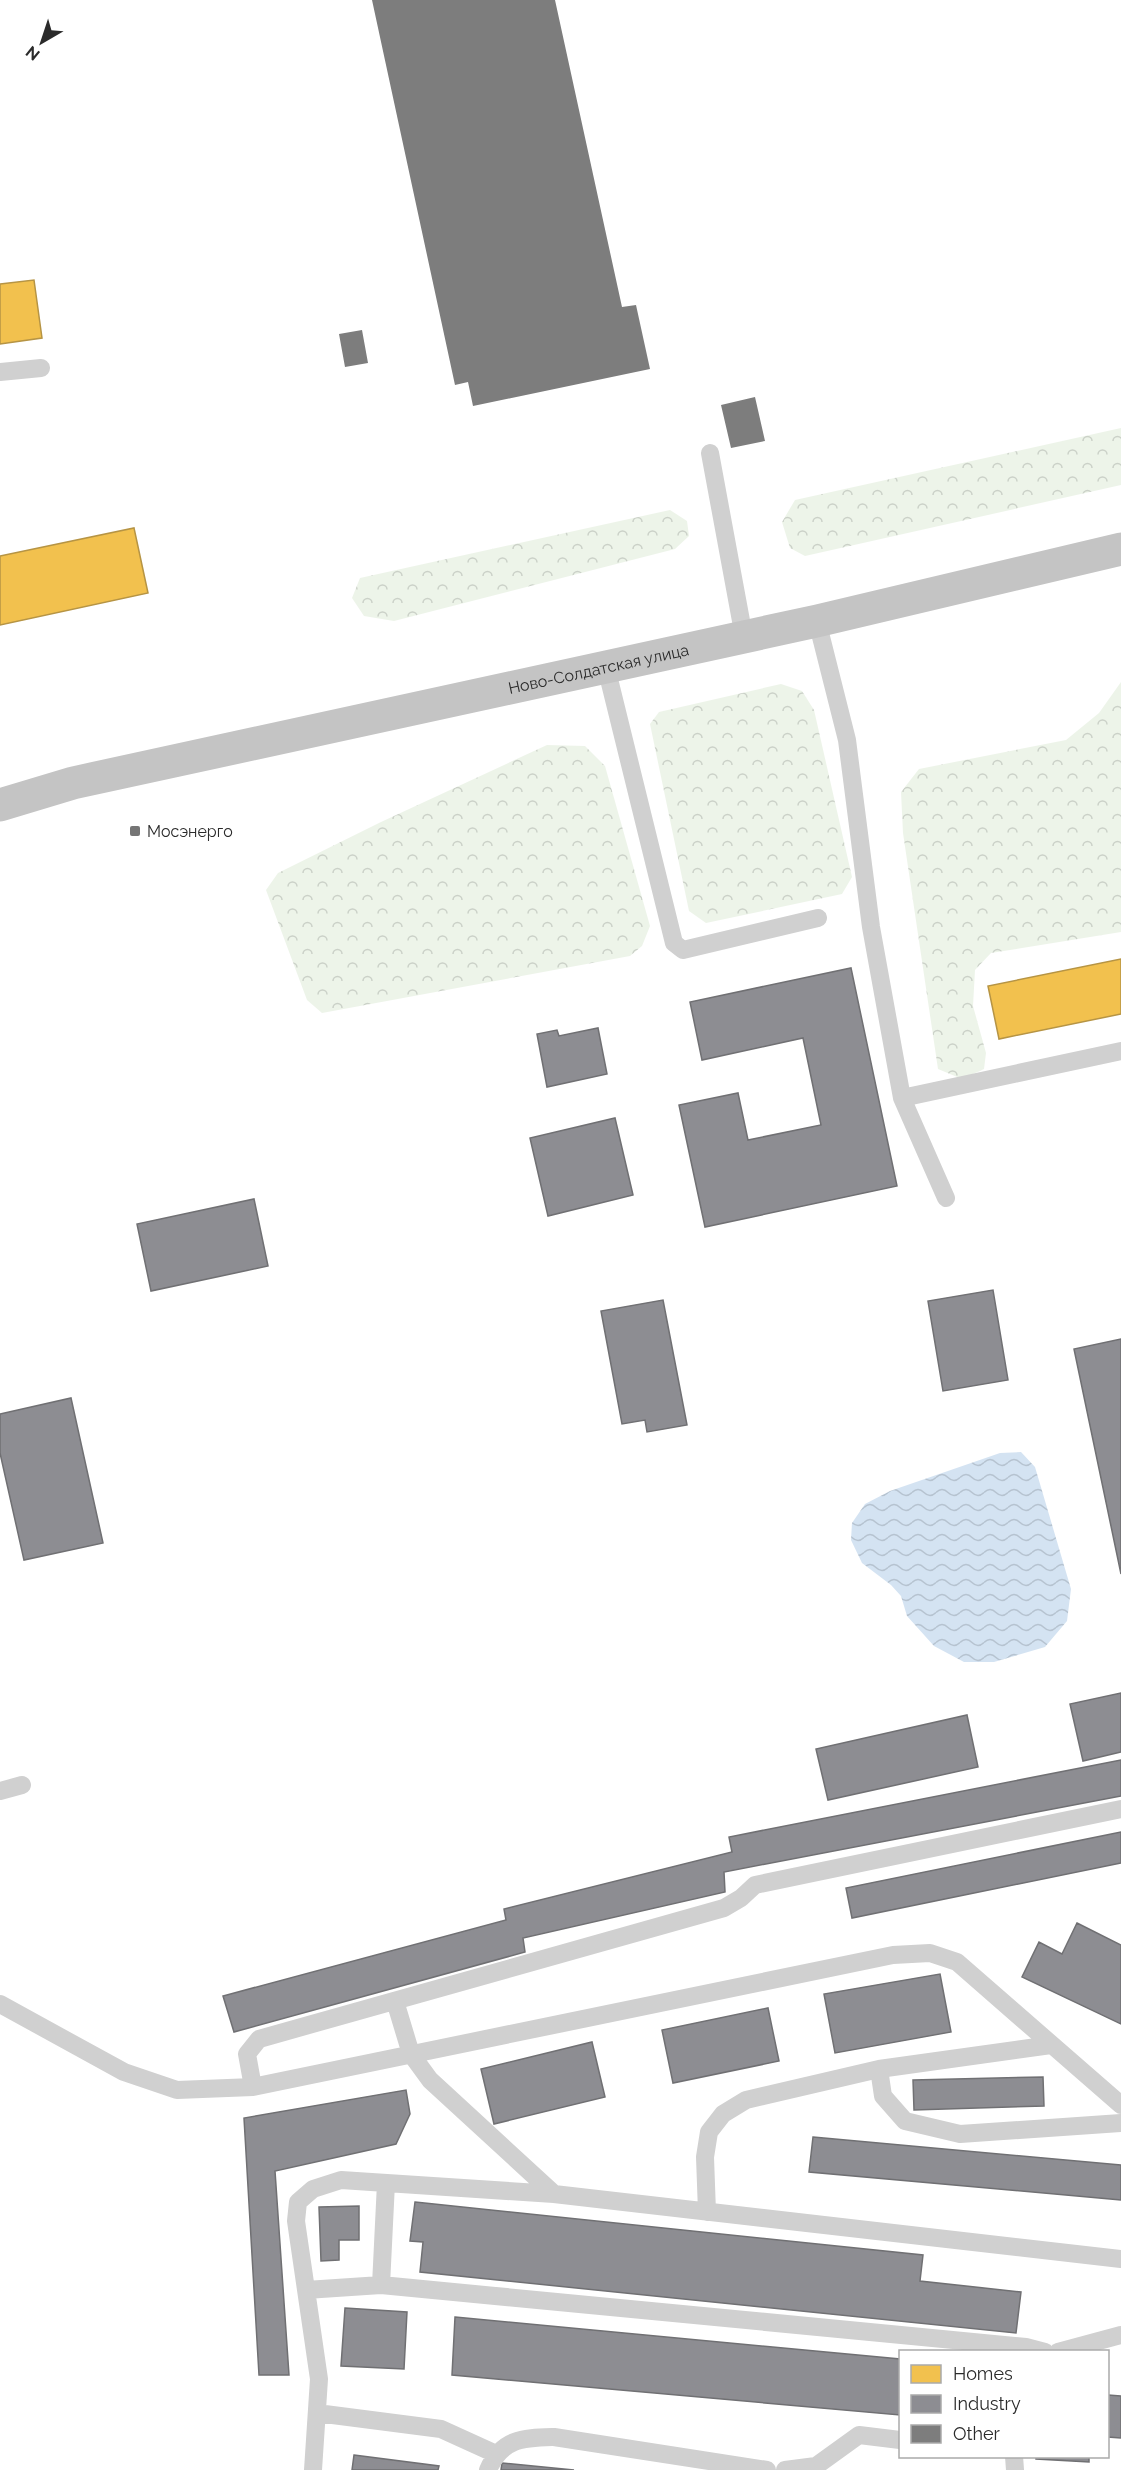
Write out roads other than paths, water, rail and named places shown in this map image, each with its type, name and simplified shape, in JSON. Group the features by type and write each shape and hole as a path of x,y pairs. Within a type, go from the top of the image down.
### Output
{"main road":[{"name":"Ново-Солдатская улица","path":"0,805 73,783 817,621 1121,549"},
{"name":"Ново-Солдатская улица","path":"0,785 73,783"}],"lane":[{"path":"0,372 41,368"},
{"path":"710,453 744,637"},
{"path":"817,621 847,740 871,927 902,1098 946,1198"},
{"path":"606,667 674,944 683,950 818,918"},
{"path":"902,1098 1121,1051"},
{"path":"0,1791 22,1785"},
{"path":"253,2087 247,2054 259,2039 724,1908 741,1898 755,1885 1121,1809"},
{"path":"0,2004 124,2072 177,2090 253,2087 893,1955 930,1953 957,1962 1121,2105"},
{"path":"395,2001 411,2054 430,2080 554,2194"},
{"path":"707,2212 705,2157 709,2132 723,2115 746,2100 879,2069 1052,2044"},
{"path":"879,2069 883,2096 905,2121 960,2134 1121,2123"},
{"path":"313,2470 319,2379 296,2221 298,2202 313,2189 341,2180 554,2194 1121,2259"},
{"path":"381,2285 386,2183"},
{"path":"306,2290 381,2285 1014,2346 1035,2350"},
{"path":"1065,2350 1121,2335"},
{"path":"317,2413 441,2429 492,2462 520,2439 554,2437 767,2470"},
{"path":"785,2470 816,2466 859,2435 899,2440"}],"water":[{"path":"1021,1452 1035,1467 1071,1589 1067,1621 1045,1647 994,1662 964,1662 934,1646 907,1616 901,1596 891,1585 862,1563 851,1540 852,1523 865,1504 890,1491 1000,1453"}],"place":[{"name":"Мосэнерго","path":"135,831"}]}
